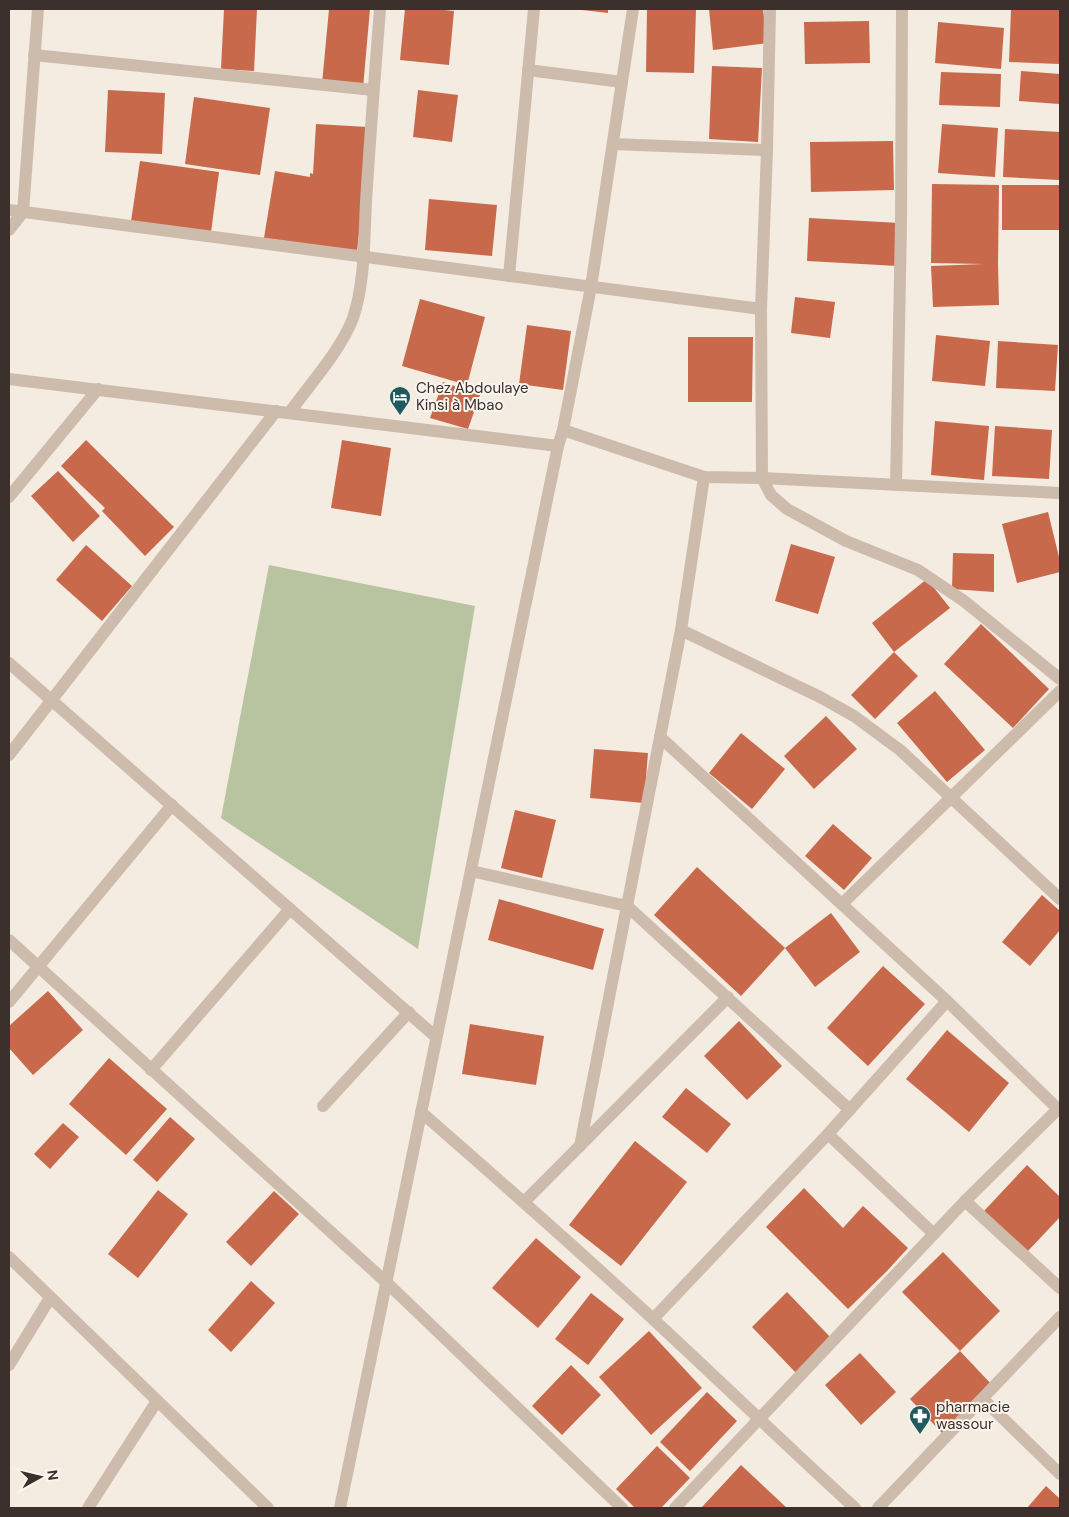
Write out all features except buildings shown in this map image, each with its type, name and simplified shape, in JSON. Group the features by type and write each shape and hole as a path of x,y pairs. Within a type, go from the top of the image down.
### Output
{"street":[{"path":"9,230 23,212 38,9"},
{"path":"290,412 338,346 352,319 359,297 380,9"},
{"path":"509,276 534,9"},
{"path":"340,1508 470,871 558,446 563,430 590,287 634,9"},
{"path":"770,9 767,150 760,309 762,478 771,495 787,509 846,541 918,570 964,601 1060,678"},
{"path":"896,485 901,223 902,9"},
{"path":"34,55 373,90"},
{"path":"528,70 622,82"},
{"path":"613,144 767,150"},
{"path":"9,210 760,309"},
{"path":"9,378 558,446"},
{"path":"9,497 98,389"},
{"path":"9,755 276,411"},
{"path":"563,430 704,478 762,478 1060,493"},
{"path":"580,1146 681,630 704,478"},
{"path":"681,630 820,697 854,716 900,750 1060,899"},
{"path":"9,663 436,1037"},
{"path":"842,904 1060,691"},
{"path":"660,737 947,1001 1059,1110 965,1201 675,1508"},
{"path":"9,1002 172,805"},
{"path":"470,871 627,906 850,1110"},
{"path":"151,1070 290,909"},
{"path":"9,940 386,1282 622,1508"},
{"path":"524,1202 728,997"},
{"path":"653,1319 828,1134 947,1001"},
{"path":"323,1106 408,1012"},
{"path":"421,1112 653,1319 855,1508"},
{"path":"828,1134 934,1234"},
{"path":"965,1201 1060,1288"},
{"path":"9,1257 268,1508"},
{"path":"9,1365 50,1298"},
{"path":"878,1508 1060,1317"},
{"path":"983,1399 1060,1474"},
{"path":"88,1508 157,1401"}],"green space":[{"path":"269,565 475,606 418,949 221,818"}],"place":[{"name":"Chez Abdoulaye Kinsi à Mbao","path":"400,416"},
{"name":"pharmacie wassour","path":"920,1435"}]}
